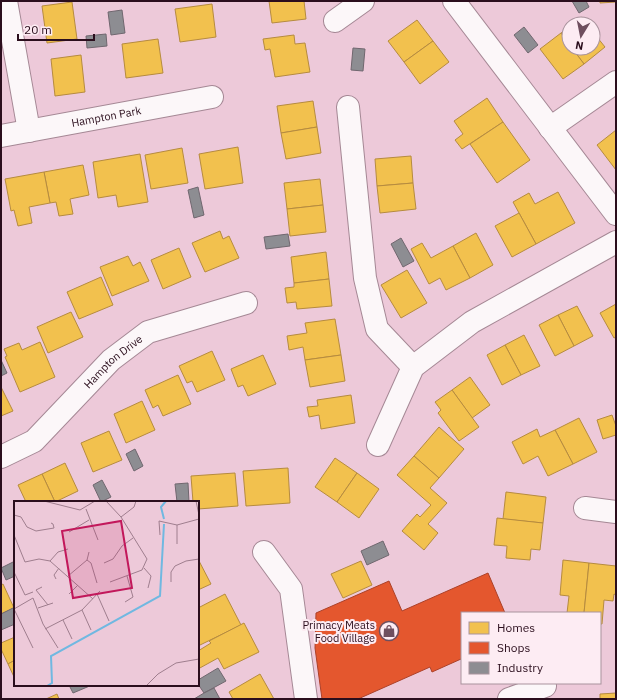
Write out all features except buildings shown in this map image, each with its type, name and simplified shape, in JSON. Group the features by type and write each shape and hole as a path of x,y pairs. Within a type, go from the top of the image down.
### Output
{"street":[{"path":"6,1 29,131"},
{"path":"335,21 363,1"},
{"path":"454,1 616,214"},
{"path":"550,128 616,82"},
{"name":"Hampton Park","path":"1,136 212,98"},
{"path":"348,107 365,278 377,329 413,367"},
{"path":"378,445 413,367 472,322 616,242"},
{"name":"Hampton Drive","path":"1,457 34,441 111,360 148,332 246,303"},
{"path":"585,508 616,512"},
{"path":"264,552 291,589 306,699"},
{"path":"509,699 545,686"}],"place":[{"name":"Primacy Meats Food Village","path":"389,631"}]}
